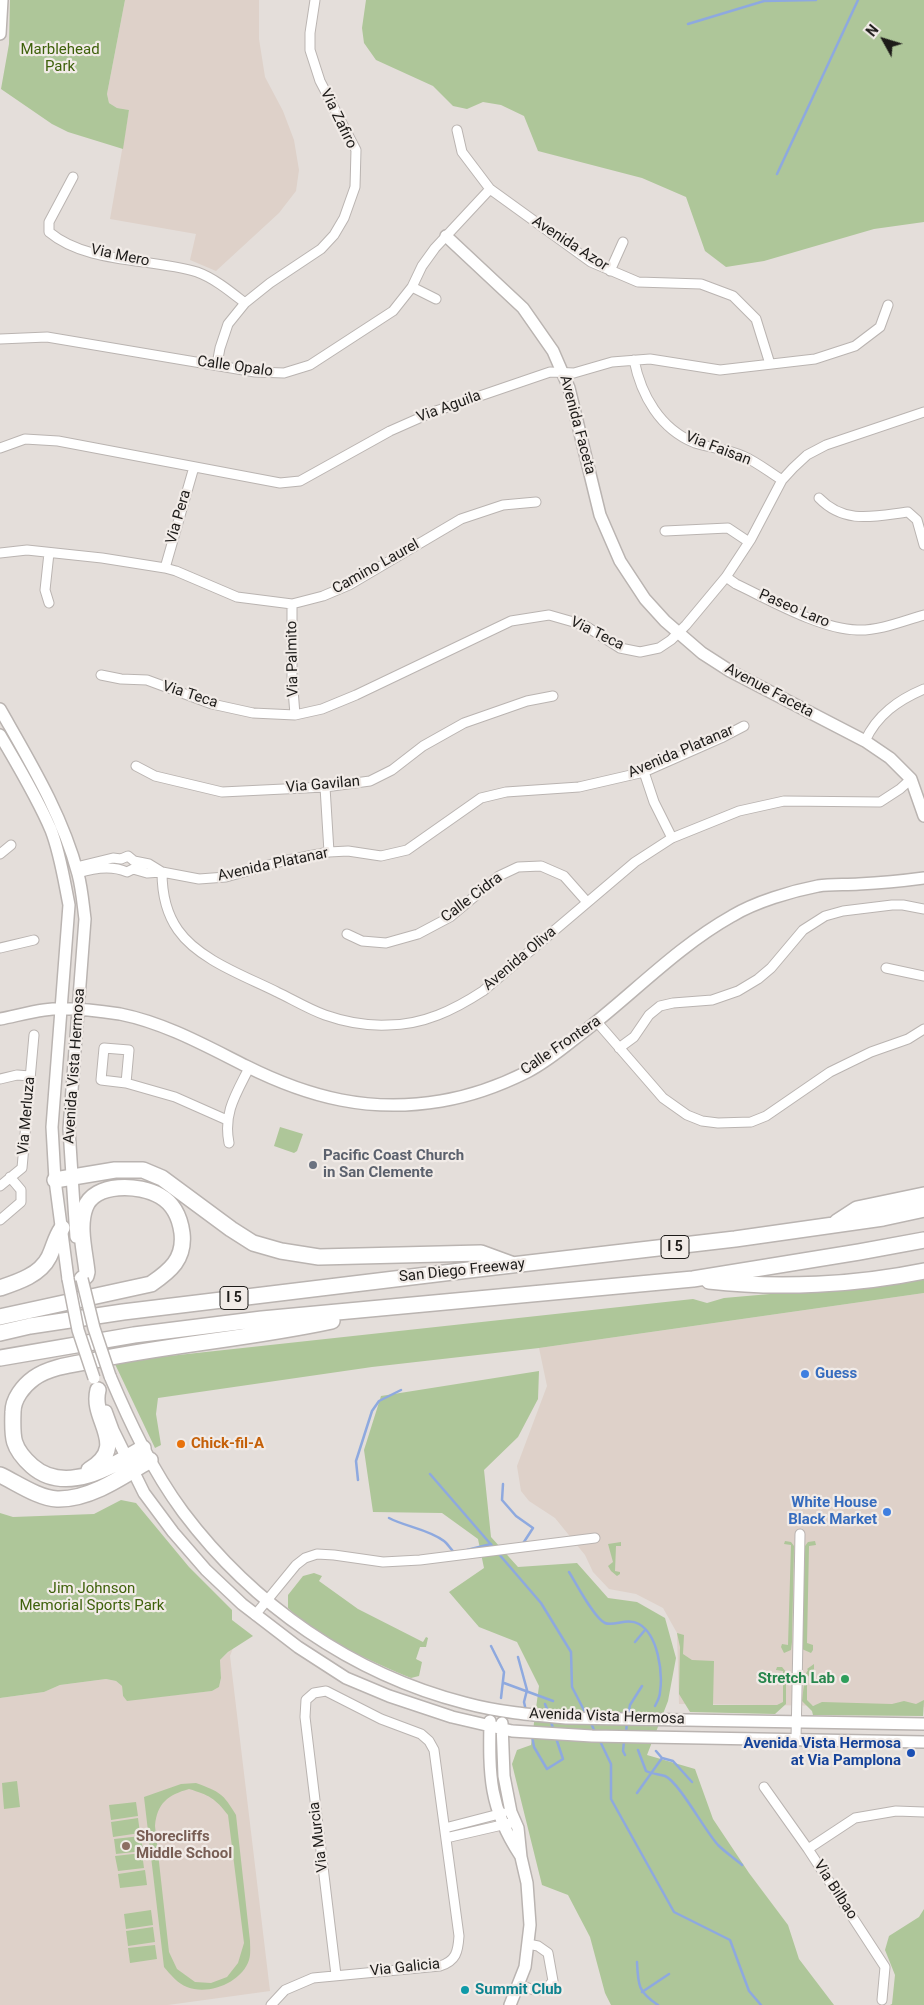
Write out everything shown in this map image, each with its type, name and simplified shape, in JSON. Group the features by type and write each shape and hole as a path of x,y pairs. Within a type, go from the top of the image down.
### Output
{"highway":[{"path":"56,1180 115,1170 143,1170 162,1178 253,1243 281,1251 318,1257 481,1253 515,1265"},
{"path":"0,1317 151,1284 168,1272 182,1252 181,1224 178,1214 160,1196 149,1191 130,1189 98,1192 85,1207 82,1218 86,1276 75,1279"},
{"path":"834,1224 857,1209 924,1194"},
{"name":"San Diego Freeway","path":"0,1333 30,1326 123,1312 736,1239 883,1218 924,1209"},
{"path":"0,1288 24,1280 43,1266 50,1256 54,1239 62,1228"},
{"name":"San Diego Freeway","path":"0,1358 134,1335 262,1320 693,1279 924,1240"},
{"path":"693,1279 746,1285 836,1283 893,1277 924,1271"},
{"path":"129,1464 85,1476 61,1479 38,1472 20,1455 12,1435 13,1407 21,1389 35,1377 59,1368 120,1355 304,1327 393,1307"},
{"path":"85,1476 103,1460 108,1449 108,1436 95,1400 96,1384"},
{"path":"0,1475 40,1494 58,1498 100,1489 129,1464 146,1454"}],"main road":[{"path":"0,34 2,0"},
{"name":"Avenida Faceta","path":"446,236 523,308 553,351 564,372 569,388 600,515 620,561 646,599 678,633"},
{"name":"Avenue Faceta","path":"678,633 702,653 730,671 865,741"},
{"name":"Avenida Vista Hermosa","path":"0,709 62,825 77,870 85,919 69,1129 77,1250 75,1279 78,1330 96,1384 129,1464 144,1493 172,1532 206,1570 255,1615 298,1647 346,1678 389,1696 452,1717 507,1730 592,1736 924,1742"},
{"name":"Avenida Vista Hermosa","path":"0,735 51,831 64,878 69,905 52,1127 62,1228 75,1279 110,1376 126,1415 146,1454 183,1511 220,1556 283,1615 327,1645 391,1679 465,1703 500,1711 566,1718 924,1724"},
{"path":"865,741 890,758 911,779 924,788 924,795"},
{"path":"911,779 924,816"},
{"name":"Calle Frontera","path":"0,1019 46,1009 121,1014 151,1023 194,1040 250,1068 322,1097 391,1106 442,1101 494,1087 528,1071 562,1049 597,1022 688,946 734,915 773,898 818,886 898,882 924,878"},
{"path":"500,1711 490,1726 489,1770 493,1798 501,1819 521,1857"},
{"path":"500,1711 507,1730 504,1776 513,1817 518,1828 521,1857 527,1883 530,1925 525,1967 510,2005"}],"street":[{"name":"Via Zafiro","path":"217,364 228,324 245,303 270,283 321,250 334,235 344,218 355,187 356,150 320,81 310,50 310,33 316,0"},
{"name":"Avenida Azor","path":"457,130 462,152 490,189 591,262 638,282 701,284 733,296 756,319 770,364"},
{"name":"Via Mero","path":"73,177 50,222 49,232 60,240 99,254 198,273 224,287 245,303"},
{"name":"Calle Opalo","path":"0,339 47,337 217,364 255,372 284,374 310,365 393,311 412,287 422,266 446,236 490,189"},
{"path":"610,271 623,242"},
{"path":"412,287 436,299"},
{"name":"Via Aguila","path":"0,448 25,439 58,440 280,483 300,481 390,431 433,412 550,372 574,373 612,362 650,359 720,370 815,359 856,346 880,327 888,305"},
{"name":"Via Faisan","path":"634,360 644,396 661,420 694,442 741,455 782,480"},
{"name":"Via Teca","path":"101,675 121,680 148,680 212,704 253,713 295,715 322,709 356,696 510,621 549,615 584,625 620,648 640,652 659,648 678,633 726,577 749,542 782,480 807,455 826,444 924,412"},
{"name":"Via Pera","path":"165,568 194,467"},
{"path":"819,498 826,505 848,516 873,517 908,512 917,520 924,545"},
{"name":"Camino Laurel","path":"2,555 27,550 102,558 165,568 237,596 292,604 323,596 349,585 461,519 503,504 536,502"},
{"path":"665,531 728,528 749,542"},
{"path":"49,552 45,590 49,603"},
{"name":"Paseo Laro","path":"726,577 736,584 825,624 857,630 888,626 924,615"},
{"name":"Via Palmito","path":"292,604 292,676 295,715"},
{"path":"865,741 869,733 892,706 924,689"},
{"name":"Via Gavilan","path":"136,766 155,776 222,792 325,787 370,781 392,770 423,746 464,723 527,701 553,696"},
{"name":"Avenida Platanar","path":"77,870 99,868 121,869 127,872 133,865 149,864 162,872 199,879 226,878 283,861 329,852 348,851 381,856 407,850 481,798 506,792 579,787 644,772 744,726"},
{"path":"644,772 654,802 672,838"},
{"name":"Avenida Oliva","path":"162,872 162,888 168,913 178,931 200,951 219,964 323,1015 354,1024 390,1025 429,1019 457,1008 483,991 635,862 672,838 740,812 784,801 880,802 911,779"},
{"path":"325,787 329,852"},
{"path":"0,854 11,845"},
{"name":"Avenida Platanar","path":"77,870 113,858 121,859 128,856 133,865"},
{"path":"121,859 121,869"},
{"name":"Calle Cidra","path":"346,934 362,941 386,942 418,934 450,917 499,876 518,867 541,866 564,876 587,902"},
{"path":"619,1048 634,1037 649,1015 660,1006 712,1000 738,991 758,979 771,968 803,930 825,916 843,911 892,905 924,909"},
{"path":"0,948 34,940"},
{"path":"886,968 924,976"},
{"path":"597,1022 663,1098 687,1115 702,1121 718,1123 751,1122 766,1116 830,1072 871,1052 908,1038 924,1029"},
{"name":"Via Merluza","path":"0,1186 22,1168 34,1035"},
{"path":"126,1083 128,1050 104,1048 101,1080 126,1083 175,1097 226,1120"},
{"path":"228,1143 226,1120 250,1068"},
{"path":"0,1079 30,1076"},
{"path":"0,1220 21,1202 21,1190 10,1177"},
{"path":"796,1740 800,1534"},
{"path":"255,1615 296,1565 304,1558 317,1554 383,1562 420,1560 595,1538"},
{"name":"Via Galicia","path":"270,2005 285,1990 313,1978 440,1966 449,1963 455,1957 459,1936 434,1750 429,1741 421,1734 381,1719 326,1691 314,1693 306,1700"},
{"name":"Via Murcia","path":"306,1700 305,1717 336,1975"},
{"name":"Via Bilbao","path":"764,1787 808,1849 885,1967 882,2000"},
{"path":"808,1849 855,1818 896,1811 924,1812"},
{"path":"445,1828 513,1817"},
{"path":"446,1838 501,1819"},
{"path":"518,1984 541,1991 548,1988 553,1980 548,1953 538,1946 528,1944"}],"shaded area":[{"path":"125,0 259,0 259,39 265,77 283,111 294,140 299,170 296,191 279,213 216,271 190,260 196,234 110,219 129,110 117,108 109,103 107,94"},
{"path":"924,1293 924,1707 679,1704 677,1633 663,1608 636,1594 609,1589 593,1572 585,1555 555,1518 529,1501 521,1491 517,1466 547,1386 539,1348"},
{"name":"Shorecliffs Middle School","path":"233,1648 230,1656 270,1991 168,2005 0,2005 0,1698 44,1692 60,1685 106,1679 116,1681 122,1686 123,1696 127,1700 212,1691 219,1687 221,1678 220,1660"}],"green space":[{"name":"Marblehead Park","path":"10,0 125,0 107,94 109,103 117,108 129,110 123,149 68,132 52,124 1,89 9,44"},
{"path":"366,0 924,0 924,222 874,229 764,261 726,267 705,251 686,197 642,178 538,151 524,116 501,105 483,102 467,109 453,106 433,86 376,60 364,43 362,28"},
{"path":"280,1127 303,1134 297,1151 294,1153 274,1146"},
{"path":"924,1277 924,1293 539,1348 372,1367 158,1398 156,1414 161,1445 155,1448 114,1362 693,1299 707,1303 724,1298 896,1283"},
{"path":"539,1371 538,1399 518,1437 484,1470 491,1537 518,1567 577,1563 608,1598 637,1602 665,1618 676,1658 668,1701 647,1755 695,1769 713,1819 749,1873 788,1925 799,1959 834,2005 611,2005 605,1993 590,1937 568,1895 542,1885 512,1764 517,1750 531,1745 539,1686 517,1642 479,1627 449,1592 484,1568 478,1539 442,1513 373,1512 364,1450 381,1396"},
{"name":"Jim Johnson Memorial Sports Park","path":"121,1500 136,1503 189,1567 232,1610 232,1620 253,1636 228,1652 220,1660 221,1678 219,1687 212,1691 127,1701 123,1696 122,1686 116,1681 106,1679 60,1685 44,1692 0,1698 0,1513 13,1517 94,1514"},
{"path":"785,1541 791,1542 794,1546 792,1642 791,1650 784,1653 781,1647 782,1644 788,1645 791,1545 784,1544"},
{"path":"815,1541 816,1545 809,1546 807,1643 813,1645 811,1653 802,1649 805,1546 808,1542"},
{"path":"621,1542 621,1546 616,1546 615,1571 620,1572 617,1576 608,1566 613,1562 608,1544"},
{"path":"314,1573 322,1576 319,1581 358,1609 423,1642 426,1637 428,1638 426,1647 420,1647 416,1659 422,1662 419,1676 411,1678 346,1648 314,1629 288,1608 288,1595 303,1576"},
{"path":"677,1633 684,1635 683,1654 692,1660 714,1661 713,1705 777,1705 783,1702 783,1671 776,1670 777,1667 782,1667 786,1672 786,1704 775,1714 690,1712 679,1694 680,1647"},
{"path":"814,1664 814,1669 807,1678 807,1700 813,1706 822,1702 892,1704 904,1701 916,1704 924,1700 923,1716 813,1715 812,1711 802,1701 805,1675 807,1669"},
{"path":"17,1781 20,1807 4,1809 2,1783"},
{"path":"196,1783 216,1791 228,1802 236,1815 250,1941 250,1958 245,1968 232,1981 205,1990 180,1984 164,1967 144,1797 181,1784","holes":["189,1789 207,1795 228,1815 244,1943 238,1963 227,1977 211,1983 195,1982 177,1969 169,1952 155,1826 158,1811 165,1801 175,1794"]},
{"path":"136,1802 138,1816 111,1820 109,1805"},
{"path":"138,1818 140,1833 113,1837 111,1822"},
{"path":"141,1836 143,1851 116,1854 114,1839"},
{"path":"142,1853 144,1868 118,1871 115,1856"},
{"path":"145,1870 147,1885 120,1888 118,1874"},
{"path":"924,1909 924,2005 890,2005 892,2004 895,1975 885,1950 889,1936 919,1917"},
{"path":"151,1910 153,1925 126,1929 124,1914"},
{"path":"153,1927 155,1942 128,1946 126,1931"},
{"path":"155,1945 157,1959 130,1963 128,1948"}],"waterway":[{"path":"688,24 764,1 816,0"},
{"path":"777,174 858,0"},
{"path":"358,1480 356,1461 372,1411 379,1401 401,1390"},
{"path":"430,1474 494,1548"},
{"path":"503,1484 502,1500 516,1516 533,1528 522,1545"},
{"path":"389,1518 438,1537 455,1553"},
{"path":"467,1550 491,1544"},
{"path":"498,1553 541,1603 571,1652 572,1687 586,1714"},
{"path":"569,1572 591,1608 601,1620 609,1624 634,1622 639,1624 651,1636 658,1655 661,1674 660,1694 655,1706"},
{"path":"635,1642 645,1630"},
{"path":"491,1646 504,1672 501,1698"},
{"path":"518,1657 527,1690 524,1702 526,1711"},
{"path":"504,1683 553,1701"},
{"path":"628,1716 630,1705 642,1686"},
{"path":"545,1704 549,1714"},
{"path":"550,1719 554,1731"},
{"path":"590,1721 595,1732"},
{"path":"626,1733 627,1721"},
{"path":"532,1736 534,1747 547,1769 563,1759 556,1738"},
{"path":"599,1739 611,1764 611,1799 674,1912 730,1940 749,1991 761,2005"},
{"path":"624,1741 623,1751 625,1755"},
{"path":"638,1750 646,1771 665,1776 671,1780 718,1845 742,1865"},
{"path":"656,1751 662,1758 673,1761 692,1782"},
{"path":"637,1793 662,1758"},
{"path":"637,1962 640,1987 646,1996 658,2005"},
{"path":"642,1992 669,1974"}],"place":[{"name":"Pacific Coast Church in San Clemente","path":"313,1165"},
{"name":"Guess","path":"805,1374"},
{"name":"Chick-fil-A","path":"181,1444"},
{"name":"White House Black Market","path":"887,1512"},
{"name":"Stretch Lab","path":"845,1679"},
{"name":"Avenida Vista Hermosa at Via Pamplona","path":"911,1753"},
{"name":"Shorecliffs Middle School","path":"126,1846"},
{"name":"Summit Club","path":"465,1990"}]}
